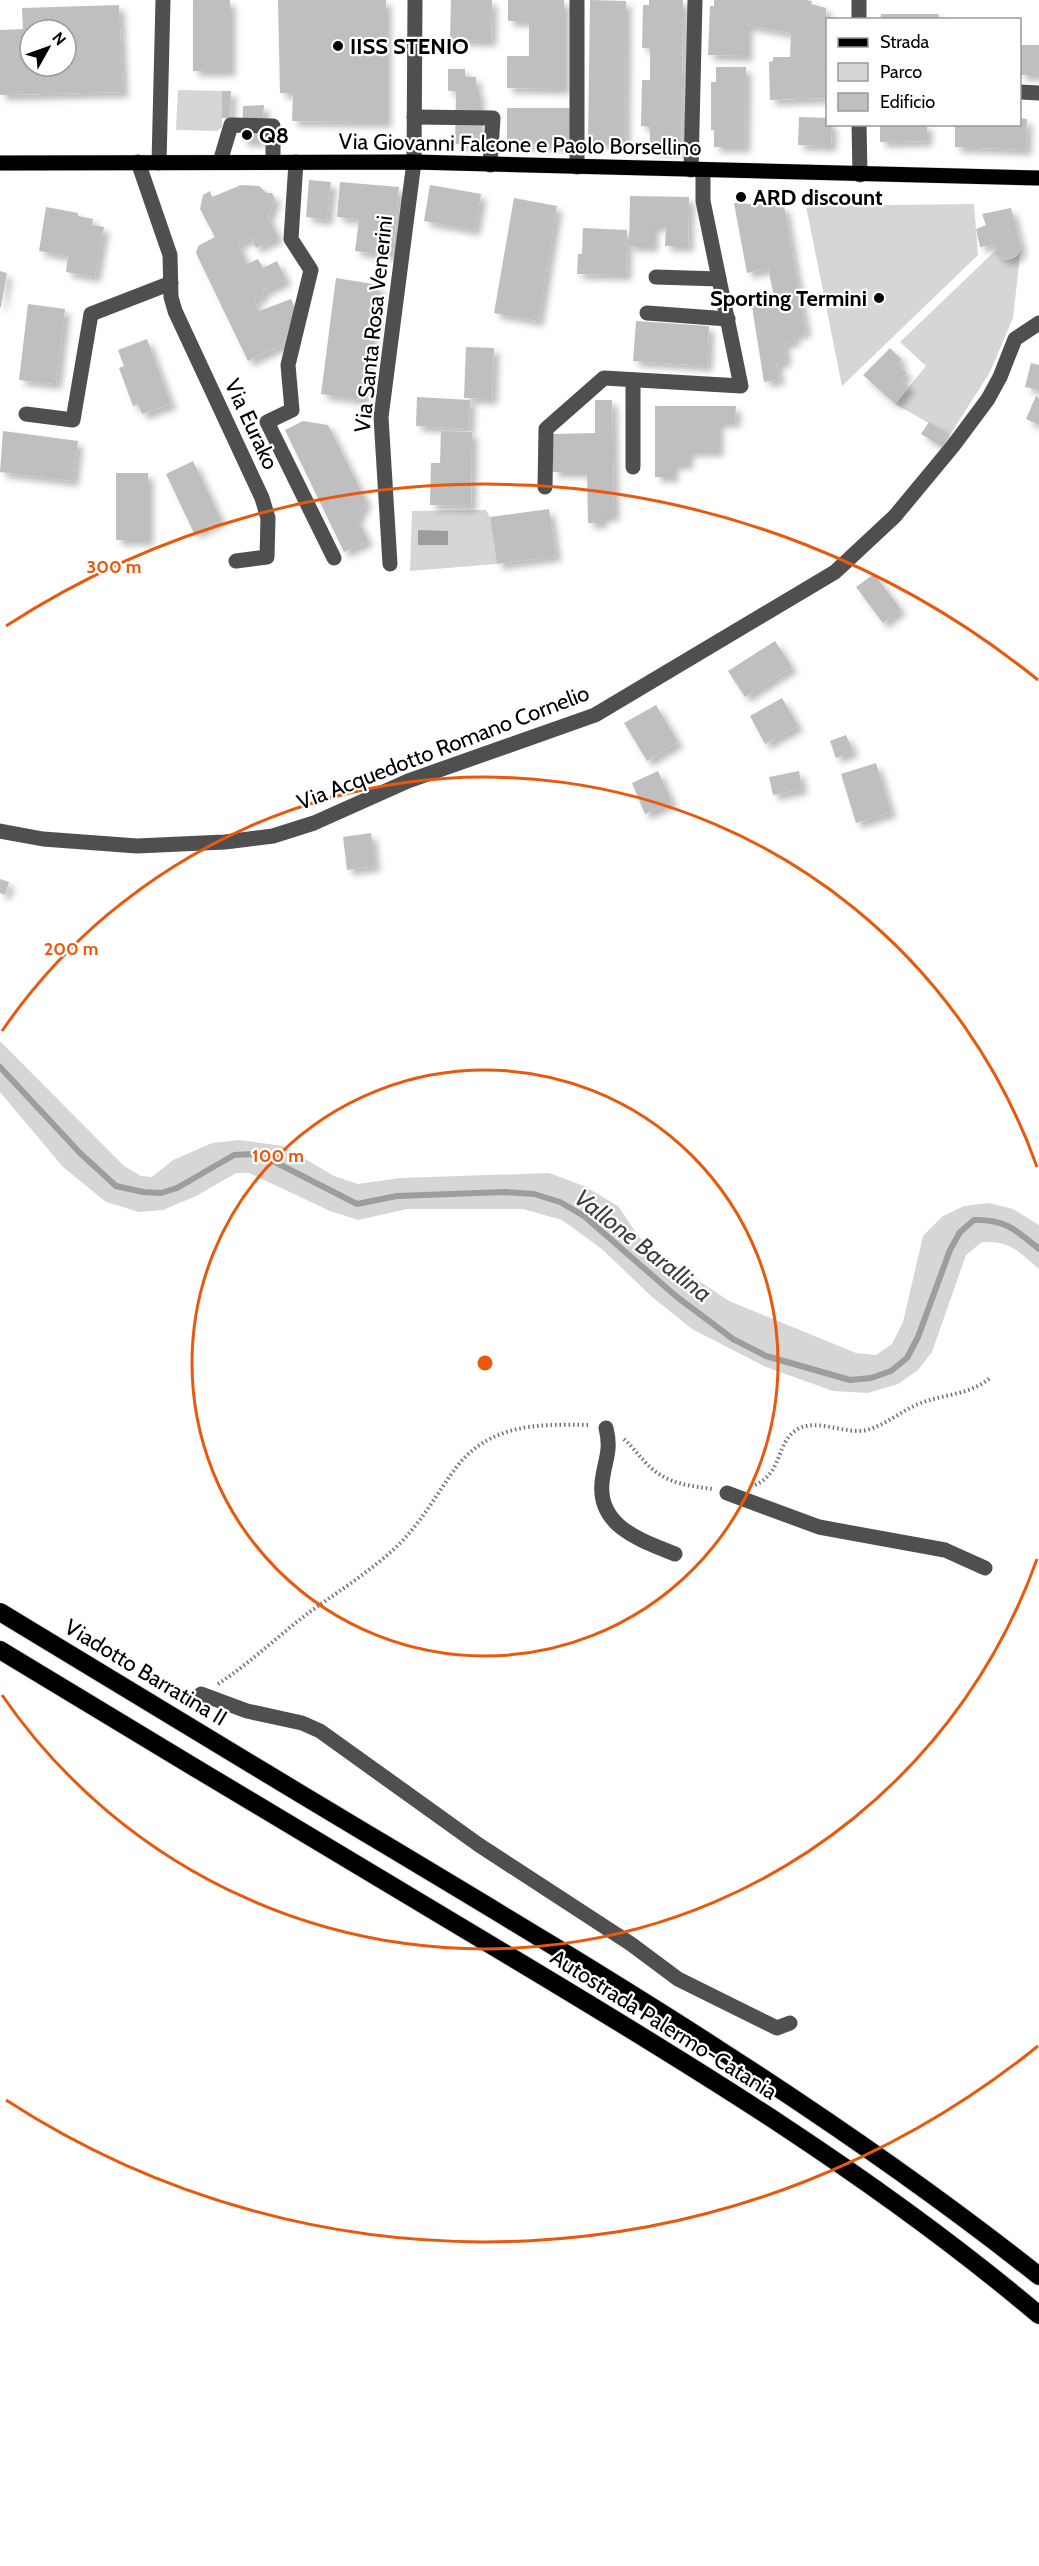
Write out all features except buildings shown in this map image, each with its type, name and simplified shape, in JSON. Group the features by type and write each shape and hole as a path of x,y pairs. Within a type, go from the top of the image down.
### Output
{"highway":[{"name":"Viadotto Barratina II","path":"0,1612 266,1773"},
{"name":"Autostrada Palermo-Catania","path":"0,1650 246,1800 658,2045 837,2163 947,2241 1039,2315"},
{"name":"Autostrada Palermo-Catania","path":"266,1773 685,2027 863,2145 966,2218 1039,2277"}],"main road":[{"name":"Via Giovanni Falcone e Paolo Borsellino","path":"0,163 414,162 1039,178"}],"street":[{"path":"159,163 163,0"},
{"name":"Via Santa Rosa Venerini","path":"390,564 381,417 414,162 415,0"},
{"path":"577,0 577,167"},
{"path":"545,487 546,429 604,378 741,386 697,170 695,0"},
{"path":"859,0 859,18"},
{"path":"1021,92 1039,93"},
{"path":"414,117 493,118 490,165"},
{"path":"220,162 231,125 273,126 273,162"},
{"path":"859,126 860,175"},
{"name":"Via Eurako","path":"138,162 170,255 171,297 175,311 266,507 267,557 236,561"},
{"path":"296,162 291,239 311,270 288,365 292,410 267,422 334,558"},
{"path":"656,277 719,279"},
{"path":"26,414 73,420 90,314 171,283"},
{"path":"647,313 728,319"},
{"name":"Via Acquedotto Romano Cornelio","path":"0,831 43,839 137,846 225,842 273,836 314,823 408,781 595,715 835,572 860,551 895,516 953,446 988,399 1000,377 1015,339 1038,327"},
{"path":"633,380 633,467"},
{"path":"606,1428 610,1444 602,1483 603,1503 608,1517 623,1530 675,1554"},
{"path":"727,1493 819,1527 858,1536 945,1550 985,1568"},
{"path":"201,1694 247,1711 302,1723 320,1731 479,1845 631,1944 678,1979 777,2028 790,2023"}],"path":[{"path":"201,1694 240,1669 385,1557 419,1521 454,1470 472,1450 495,1436 522,1426 583,1425 606,1428 620,1436 650,1467 667,1479 682,1485 727,1493 744,1491 763,1482 775,1470 786,1440 797,1429 818,1426 848,1431 867,1430 922,1402 979,1388 990,1378"}],"green space":[{"path":"178,90 222,91 222,127 217,131 176,130"},
{"name":"Sporting Termini","path":"974,204 978,255 842,386 806,206"},
{"path":"1021,247 1013,318 990,372 950,435 895,404 926,366 900,342 995,251 1003,259 1009,259 1017,256"},
{"path":"486,510 490,517 497,564 410,571 412,511"},
{"path":"0,1041 124,1166 141,1176 152,1177 173,1160 212,1143 239,1140 283,1146 334,1176 358,1184 400,1178 549,1173 584,1186 618,1206 639,1237 669,1261 729,1301 856,1353 876,1355 892,1344 903,1322 923,1236 943,1216 964,1206 989,1203 1013,1209 1039,1225 1039,1269 1014,1248 1000,1243 982,1242 966,1255 932,1352 918,1370 898,1384 868,1393 833,1391 766,1367 692,1329 651,1296 603,1250 562,1220 523,1209 407,1209 358,1220 330,1211 249,1173 236,1173 196,1196 163,1210 139,1212 106,1202 63,1167 0,1092"}],"shaded area":[{"path":"418,530 448,531 448,545 418,545"}],"waterway":[{"name":"Vallone Barallina","path":"0,1067 80,1153 116,1186 161,1193 177,1188 234,1155 253,1154 269,1159 357,1204 397,1196 505,1192 534,1194 560,1202 584,1216 677,1297 733,1339 766,1356 850,1380 871,1378 891,1371 907,1358 918,1337 950,1250 960,1232 974,1220 994,1221 1010,1227 1039,1249"}],"place":[{"name":"IISS STENIO","path":"338,46"},
{"name":"Q8","path":"247,135"},
{"name":"ARD discount","path":"741,197"},
{"name":"Sporting Termini","path":"879,298"}]}
